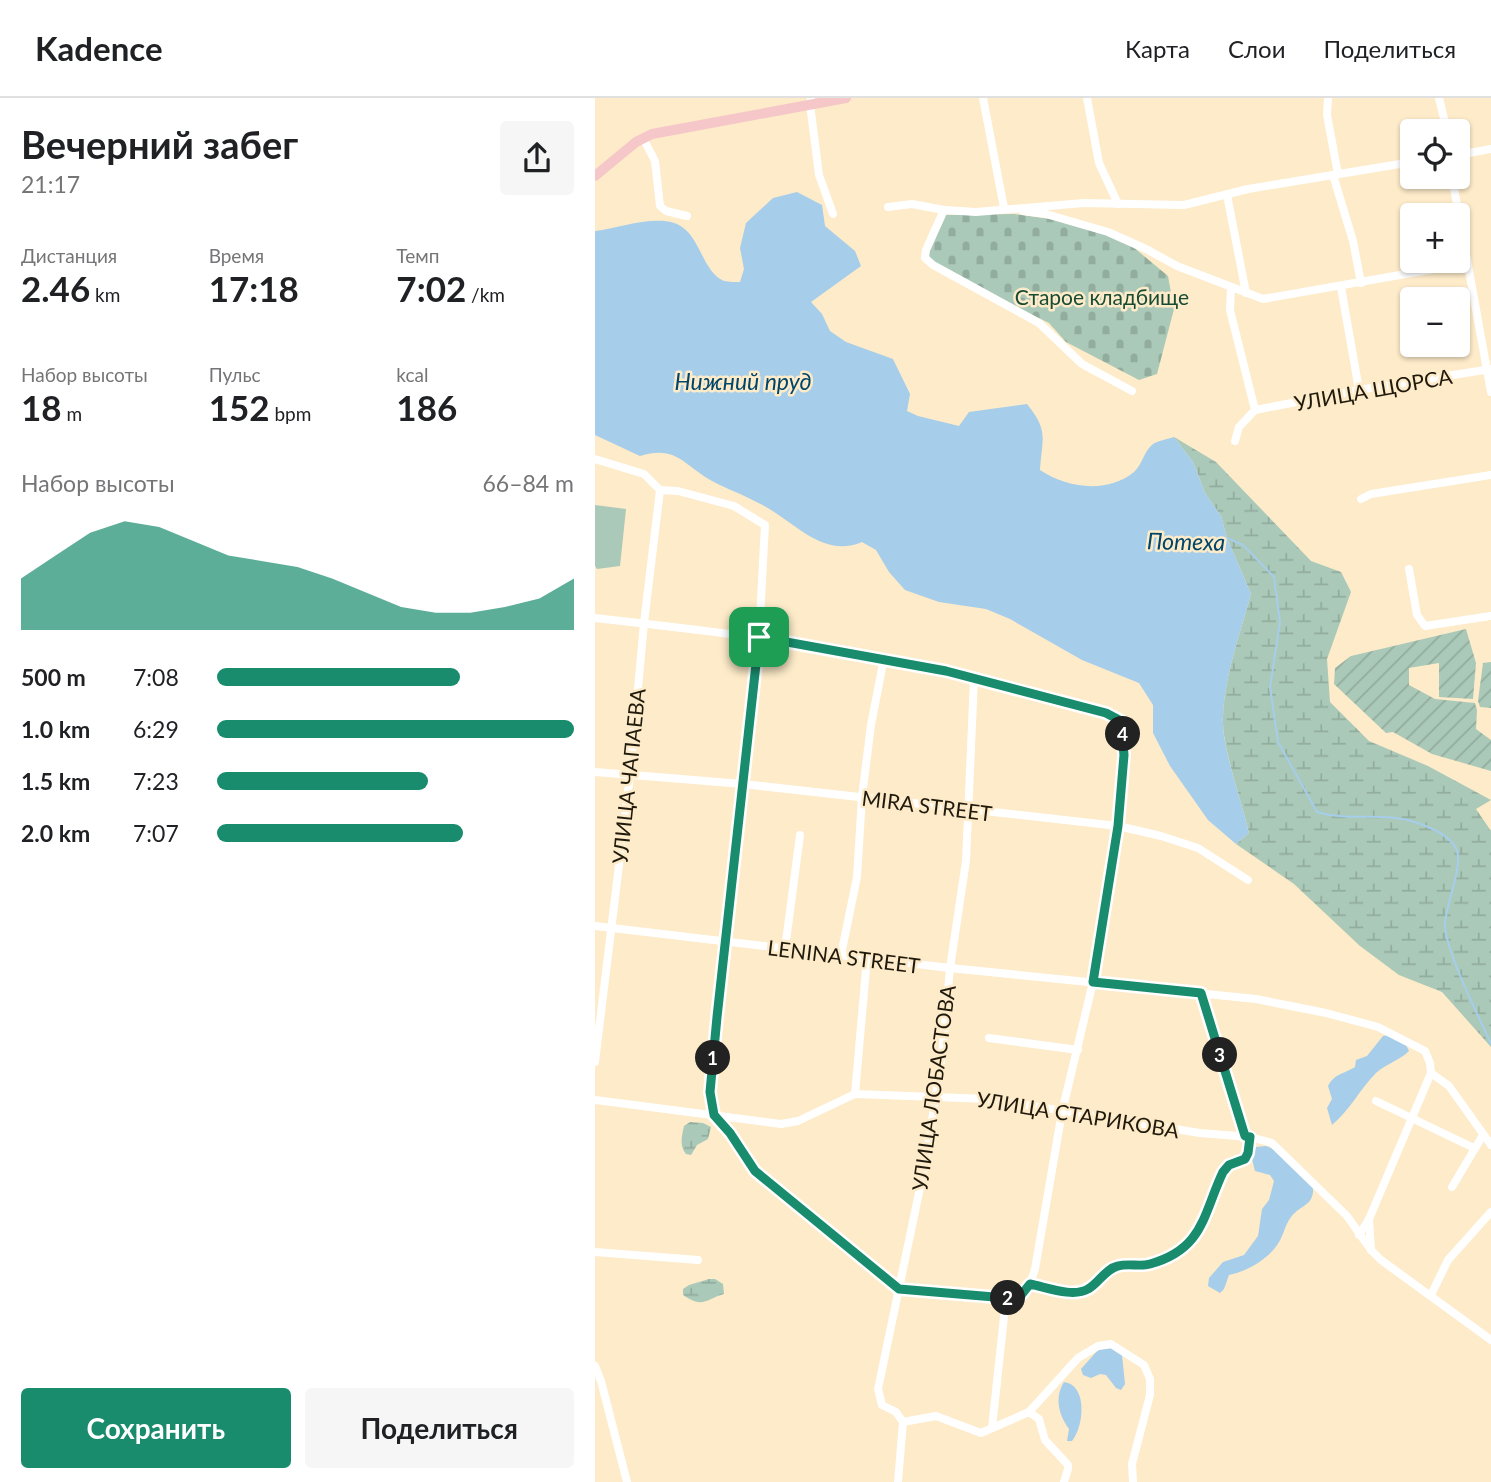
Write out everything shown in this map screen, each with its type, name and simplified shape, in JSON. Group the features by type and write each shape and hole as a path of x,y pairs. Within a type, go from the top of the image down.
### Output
{"main road":[{"path":"595,176 643,138 664,131 811,101 846,98"}],"street":[{"path":"983,98 1004,208"},
{"path":"1087,98 1099,163 1118,204"},
{"path":"1328,98 1327,115 1336,175 1361,283"},
{"path":"1439,98 1444,119"},
{"path":"811,101 819,175 833,214"},
{"path":"643,138 655,161 660,206 666,211 687,216"},
{"path":"1470,153 1491,149"},
{"path":"888,207 912,205 976,212 1084,203 1184,205 1400,164"},
{"path":"1454,189 1490,369 1491,392"},
{"path":"1227,195 1246,293"},
{"path":"1014,208 1108,232 1146,248 1177,266 1246,293 1269,299 1414,273"},
{"path":"944,210 925,258 933,265 1039,323 1082,364 1132,391"},
{"path":"1231,287 1230,310 1255,410 1239,427 1235,441"},
{"path":"1341,287 1359,390"},
{"name":"УЛИЦА ЩОРСА","path":"1255,410 1490,369"},
{"path":"595,459 644,474 660,490 678,491 734,506 765,525 759,637 724,942 710,1092 714,1115 730,1133 755,1171 899,1289 1018,1299 1030,1284 1035,1269 1062,1112 1093,982 1118,826 1124,755 1121,721 1106,713 884,658 759,637 595,618"},
{"path":"1361,499 1371,494 1491,475"},
{"name":"УЛИЦА ЧАПАЕВА","path":"595,1062 630,775 660,490"},
{"path":"1409,569 1417,615 1425,626 1491,616"},
{"path":"841,955 857,877 862,797 871,725 884,658"},
{"name":"УЛИЦА ЛОБАСТОВА","path":"903,1422 896,1412 883,1405 879,1389 926,1159 943,1042 950,968 966,861 974,680"},
{"name":"MIRA STREET","path":"595,772 743,784 1118,826 1198,848 1248,880"},
{"path":"785,948 800,835"},
{"name":"LENINA STREET","path":"595,926 950,968 1257,999 1378,1027 1425,1051 1431,1073"},
{"path":"855,1094 867,958"},
{"path":"1030,1284 1079,1292 1087,1290 1117,1266 1147,1265 1175,1254 1200,1231 1223,1172 1229,1165 1245,1159 1248,1153 1247,1136 1201,993"},
{"path":"989,1038 1078,1050"},
{"path":"1359,1235 1369,1219 1431,1073 1449,1086 1491,1144"},
{"name":"УЛИЦА СТАРИКОВА","path":"595,1100 781,1124 798,1121 855,1094 989,1099 1200,1133 1247,1136 1272,1143 1280,1149 1347,1216 1370,1250 1491,1340"},
{"path":"1376,1101 1474,1149"},
{"path":"1452,1187 1483,1136"},
{"path":"1431,1295 1448,1260 1491,1212"},
{"path":"1369,1219 1370,1250"},
{"path":"595,1252 698,1260"},
{"path":"992,1427 1006,1298"},
{"path":"898,1482 903,1422 936,1416 981,1433 1029,1412 1078,1359 1098,1346 1111,1344 1144,1365 1150,1379 1150,1395 1132,1464 1133,1482"},
{"path":"595,1366 627,1482"},
{"path":"1029,1412 1039,1419 1045,1440 1068,1465 1064,1482"}],"green space":[{"name":"Старое кладбище","path":"1014,214 1072,222 1126,241 1168,276 1174,309 1157,374 1139,380 1066,342 1049,323 961,280 931,260 927,251 945,215"},
{"path":"1174,437 1216,462 1311,561 1341,572 1351,592 1327,659 1330,702 1369,741 1428,766 1491,800 1476,809 1491,831 1491,1047 1442,992 1399,975 1360,946 1294,884 1236,844 1249,833 1229,758 1223,716 1230,669 1251,594 1227,538 1221,516 1205,493 1193,462"},
{"path":"595,505 626,509 620,566 597,569 595,566"},
{"path":"1466,629 1476,663 1473,699 1439,697 1439,663 1409,668 1409,685 1435,699 1475,703 1476,729 1491,740 1491,771 1432,754 1393,732 1386,733 1334,684 1335,668 1351,656"},
{"path":"1491,662 1491,708 1480,707 1478,701 1483,663"},
{"path":"690,1122 711,1127 708,1139 697,1145 691,1155 686,1154 682,1148 684,1126"},
{"path":"709,1279 723,1284 724,1294 704,1302 683,1295 683,1289 689,1285"}],"water":[{"name":"Нижний пруд","path":"797,192 822,205 825,226 855,251 861,266 811,302 822,314 830,331 846,342 893,359 910,394 907,411 959,426 969,412 1027,404 1041,428 1043,442 1040,470 1074,484 1100,486 1123,479 1137,469 1153,444 1174,437 1193,462 1205,493 1221,516 1227,538 1251,594 1230,669 1223,716 1225,743 1249,833 1236,844 1208,820 1170,766 1153,733 1153,705 1139,683 1082,660 1010,619 986,609 939,602 905,590 889,572 876,550 862,542 837,546 814,538 764,506 712,481 679,458 663,453 640,456 595,435 595,231 643,222 671,222 689,233 716,276 724,281 740,282 744,269 740,248 746,223 773,198"},
{"path":"1388,1035 1406,1045 1409,1051 1376,1073 1332,1125 1327,1108 1332,1099 1328,1086 1337,1076 1355,1067 1356,1060 1367,1056 1383,1036"},
{"path":"1266,1146 1276,1150 1313,1188 1313,1194 1309,1202 1291,1217 1270,1254 1251,1267 1229,1275 1220,1293 1208,1286 1209,1278 1223,1262 1244,1255 1258,1236 1262,1209 1269,1200 1274,1181 1270,1175 1255,1171 1252,1159 1256,1147"},
{"path":"1112,1348 1122,1355 1125,1384 1121,1390 1116,1388 1106,1375 1100,1374 1091,1378 1083,1375 1081,1369 1098,1350"},
{"path":"1064,1382 1072,1385 1080,1398 1081,1417 1072,1441 1067,1441 1069,1429 1059,1406 1059,1394"}],"waterway":[{"name":"Потеха","path":"1227,538 1243,545 1274,577 1280,622 1270,687 1278,742 1317,812 1386,817 1414,822 1442,834 1457,850 1458,863 1446,916 1446,935 1456,966 1491,1044"}],"route":[{"path":"759,637 946,671 1106,713 1121,721 1124,755 1118,826 1093,982 1201,993 1245,1136 1250,1137 1245,1159 1229,1165 1223,1172 1200,1231 1175,1254 1147,1265 1117,1266 1087,1290 1079,1292 1030,1284 1018,1299 899,1289 755,1171 739,1145 714,1115 710,1092 724,942 759,637"}]}
